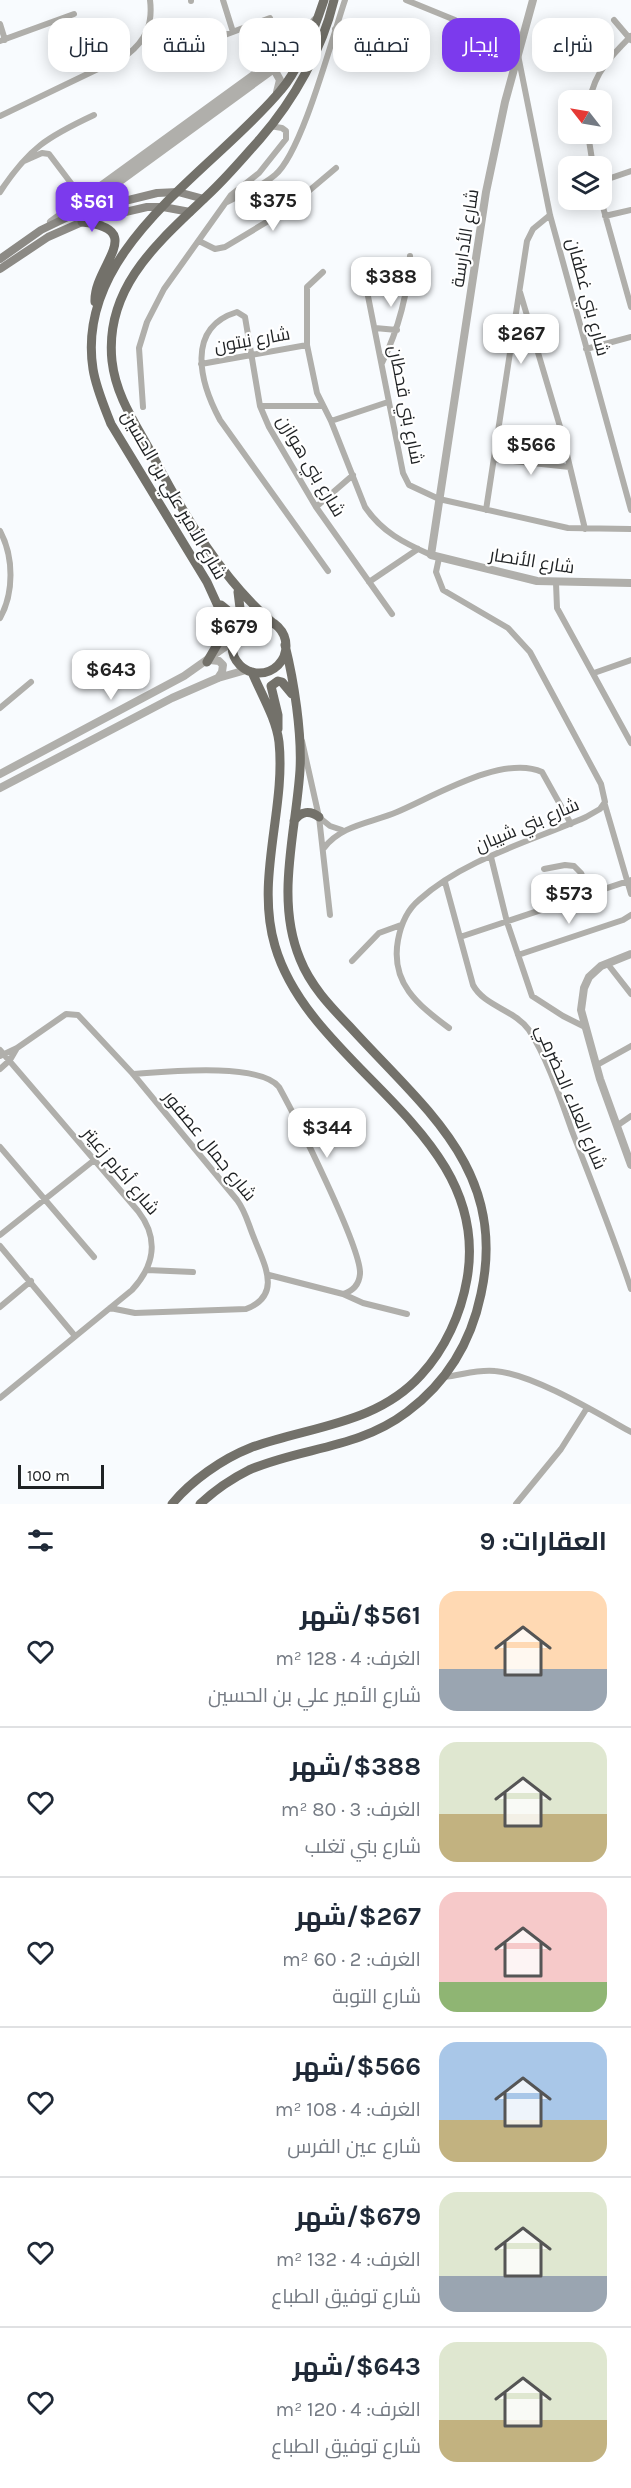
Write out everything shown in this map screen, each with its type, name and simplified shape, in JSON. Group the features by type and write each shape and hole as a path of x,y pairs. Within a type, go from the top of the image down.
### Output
{"main road":[{"name":"شارع الأمير علي بن الحسين","path":"233,641 217,601 111,424 92,368 96,314 121,254 163,207 283,89 304,52 324,0"},
{"name":"شارع الأمير علي بن الحسين","path":"321,41 334,0"},
{"path":"321,45 327,52"},
{"name":"شارع الأمير علي بن الحسين","path":"274,624 237,588 164,476 126,408 112,362 115,314 133,273 150,252 204,199 282,112 304,72"},
{"name":"شارع الأمير علي بن الحسين","path":"0,259 40,230 76,213 146,195 178,192 204,199"},
{"path":"0,269 48,237 82,222 134,210 163,207 190,212"},
{"path":"82,222 104,225 115,235 116,242 94,298 96,314"},
{"path":"217,601 229,613 237,614 240,608 237,588"},
{"path":"208,661 222,633 217,601"},
{"path":"200,1504 227,1482 250,1470 347,1443 381,1429 419,1402 444,1377 458,1357 476,1317 484,1278 486,1236 480,1196 465,1160 446,1132 324,999 306,972 295,946 288,909 300,769 299,728 282,633 274,624 262,620 250,621 239,628 233,641 235,658 249,671 277,732"},
{"path":"249,671 263,672 274,668 283,658 285,645"},
{"path":"172,1504 196,1482 233,1456 252,1448 363,1415 407,1388 430,1365 449,1334 464,1295 469,1268 470,1251 465,1215 456,1188 437,1153 304,1004 281,966 272,934 269,899 280,768 278,715 272,686 278,681 282,682 294,696"},
{"path":"294,821 298,816 309,812 320,817"}],"street":[{"path":"0,116 127,55 144,39 151,19 150,0"},
{"path":"223,0 233,32"},
{"path":"339,18 345,0"},
{"path":"406,0 448,18"},
{"name":"شارع الأدارسة","path":"520,47 533,0"},
{"path":"0,24 2,40 74,14"},
{"name":"شارع الأمير علي بن الحسين","path":"40,230 281,56 319,15"},
{"path":"614,20 630,38 614,53"},
{"path":"227,34 239,30"},
{"path":"224,204 276,175 287,159 306,117 333,35"},
{"name":"شارع بني غطفان","path":"520,64 550,215 631,510"},
{"name":"شارع الأمير علي بن الحسين","path":"83,199 97,198 271,71 275,71 280,80 275,97"},
{"name":"شارع الأدارسة","path":"431,555 486,192 514,72"},
{"path":"593,90 600,72"},
{"path":"0,192 21,162 54,133 94,115"},
{"path":"143,407 138,362 142,335 165,289 224,204 237,189 259,173 286,139 286,131 270,126"},
{"path":"286,139 296,140"},
{"path":"21,162 42,153 49,154 83,199"},
{"path":"200,241 215,249 225,247 285,211 336,168"},
{"path":"612,178 631,171"},
{"path":"604,210 628,285 631,307"},
{"path":"605,216 631,210"},
{"path":"486,510 529,233 550,215"},
{"path":"382,363 397,330 407,295 410,256"},
{"path":"323,272 308,287 307,345 312,373 322,406 331,421 365,507 378,525 403,542 431,555"},
{"name":"شارع بني قحطان","path":"365,281 388,402 407,482 414,489 439,499 568,528 631,528"},
{"path":"519,290 561,430 585,529"},
{"name":"شارع بني هوازن","path":"328,571 220,420 208,393 201,364 204,340 211,326 227,315 237,312 245,317 260,406 287,460 316,507 392,614"},
{"path":"375,328 397,330"},
{"path":"513,335 525,333 532,336"},
{"path":"586,349 631,337"},
{"name":"شارع نبتون","path":"201,364 307,345"},
{"path":"331,421 388,402"},
{"path":"260,406 322,406"},
{"path":"494,459 570,467"},
{"path":"316,507 353,475"},
{"path":"0,531 10,563 7,595 0,618"},
{"path":"369,582 418,549"},
{"name":"شارع الأنصار","path":"431,555 512,576 556,583 631,583"},
{"name":"شارع بني شيبان","path":"439,558 436,572 443,590 508,628 530,652 605,794 604,805 596,812 470,866 445,882 419,900 401,925 396,952 402,982 416,1000 449,1028"},
{"path":"556,583 557,608 631,743"},
{"path":"0,774 184,676 233,641"},
{"path":"594,673 631,660"},
{"path":"208,661 219,661 223,665 222,673 218,678"},
{"path":"0,788 172,698 218,678 249,671"},
{"path":"0,708 31,682"},
{"path":"299,728 320,817 330,915"},
{"path":"324,848 343,830 392,815 469,780 496,772 520,769 538,770 546,776 571,824"},
{"path":"604,805 629,881 631,894"},
{"path":"320,817 330,826 343,830"},
{"path":"491,857 507,922 532,996 585,1027"},
{"path":"544,869 565,865 574,866 581,873 590,894"},
{"path":"460,937 629,881"},
{"name":"شارع العلاء الحضرمي","path":"445,882 476,990 522,1022 535,1041 559,1097 631,1289"},
{"path":"518,955 631,915"},
{"path":"352,962 379,933 401,925"},
{"path":"631,954 597,969 589,977 584,988 581,1010 631,1165"},
{"path":"584,988 593,977 631,959"},
{"path":"610,967 631,994"},
{"name":"شارع جمال عصفور","path":"17,1048 61,1017 72,1013 78,1015 132,1074 242,1208 269,1275"},
{"path":"597,1065 631,1046"},
{"path":"1,1053 17,1048"},
{"path":"0,1069 10,1060 17,1048"},
{"name":"شارع أكرم زعيتر","path":"1,1053 10,1060 147,1223 152,1239 147,1270"},
{"name":"شارع جمال عصفور","path":"132,1074 202,1070 260,1076 274,1081 285,1098 356,1252 360,1274 357,1284 343,1294"},
{"path":"618,1125 631,1116"},
{"path":"0,1147 94,1257"},
{"path":"0,1235 93,1161"},
{"path":"0,1246 75,1336"},
{"path":"0,1398 132,1290 147,1270 193,1272"},
{"path":"110,1308 135,1313 246,1309 255,1305 263,1297 269,1275 343,1294 363,1303 407,1314"},
{"path":"0,1308 31,1281"},
{"path":"444,1377 479,1371 504,1372 526,1379 631,1432"},
{"path":"516,1504 561,1449 587,1408"}]}
